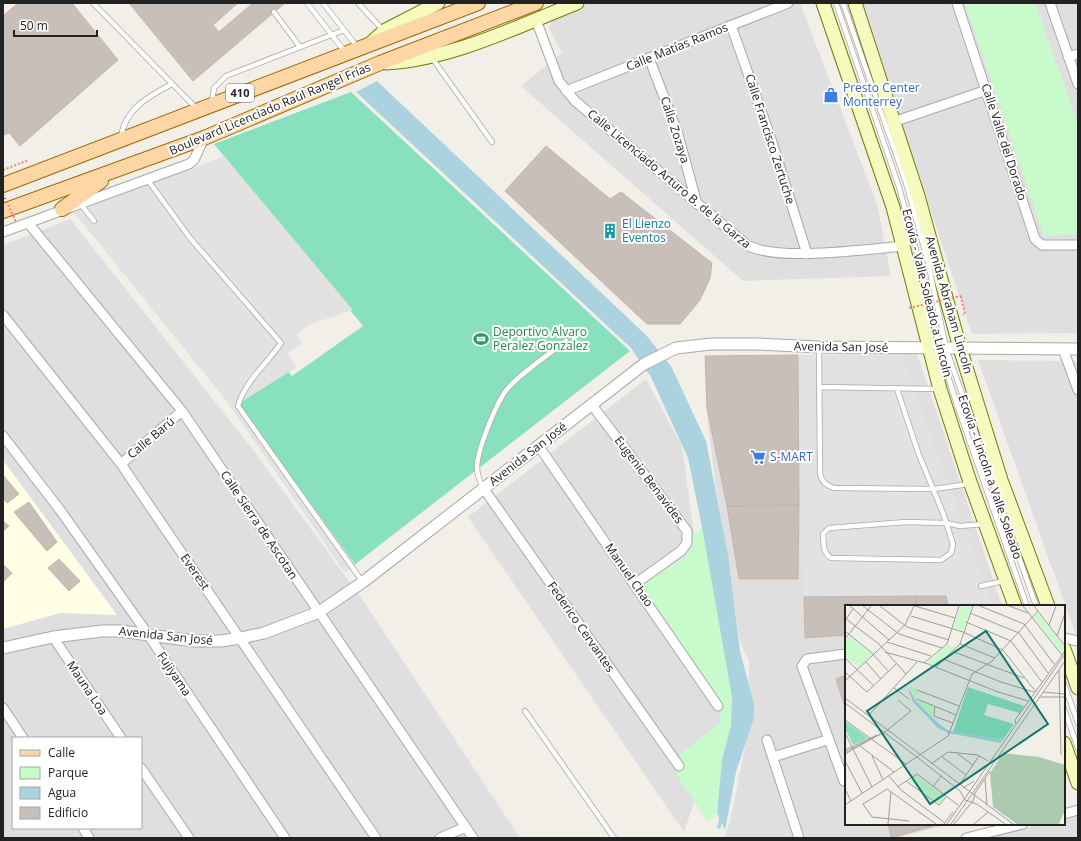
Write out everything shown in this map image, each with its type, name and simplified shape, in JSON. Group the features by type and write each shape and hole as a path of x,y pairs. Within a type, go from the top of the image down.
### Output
{"main road":[{"path":"358,50 384,31 438,3"},
{"name":"Boulevard Licenciado Raúl Rangel Frías","path":"3,186 212,104 358,50 478,3"},
{"path":"380,63 409,61 430,57 460,48 577,3"},
{"path":"823,3 894,207 904,246 938,348 940,389 971,484 1015,605"},
{"name":"Avenida Abraham Lincoln","path":"855,3 918,196 960,348 1001,480 1048,605"},
{"name":"Boulevard Licenciado Raúl Rangel Frías","path":"3,211 204,138 380,63 533,4"},
{"path":"62,209 114,171"},
{"path":"1065,652 1078,688"},
{"path":"1065,746 1078,783"}],"street":[{"name":"Calle Matías Ramos","path":"566,90 788,3"},
{"name":"Calle Valle del Dorado","path":"957,3 1036,241 1042,245 1078,245"},
{"path":"1050,3 1078,84"},
{"name":"Calle Licenciado Arturo B. de la Garza","path":"536,20 554,68 566,90 575,101 738,239 754,249 770,253 806,254 904,246"},
{"name":"Calle Francisco Zertuche","path":"731,26 772,142 806,254"},
{"path":"1068,58 1078,54"},
{"name":"Calle Zozaya","path":"649,58 677,131 697,204"},
{"path":"893,122 987,90"},
{"path":"3,232 29,224 80,202 189,164 194,160 204,138"},
{"path":"3,216 18,206"},
{"name":"Calle Sierra de Ascotan","path":"29,224 182,411 473,838"},
{"name":"Everest","path":"3,315 120,464 241,638 376,838"},
{"name":"Avenida San José","path":"3,648 53,637 102,630 147,634 194,641 220,641 264,633 319,612 363,582 644,364 676,348 711,344 757,344 819,347 1078,349"},
{"path":"1063,349 1078,390"},
{"name":"Eugenio Benavides","path":"592,404 687,531 687,543 681,551 635,584"},
{"name":"Calle Barú","path":"120,464 182,411"},
{"name":"Fujiyama","path":"3,436 60,510 147,634 285,838"},
{"name":"Manuel Chao","path":"538,445 718,706"},
{"name":"Federico Cervantes","path":"484,489 679,766"},
{"name":"Mauna Loa","path":"53,637 120,737"},
{"path":"1065,638 1078,641"},
{"path":"844,781 827,740 802,666 807,658 845,654"},
{"path":"3,708 22,737"},
{"path":"767,740 799,838"},
{"path":"773,757 827,740"},
{"path":"142,769 189,838"},
{"path":"1065,814 1078,810"},
{"path":"966,838 1019,825"},
{"path":"440,838 466,827"},
{"path":"84,829 89,838"}],"lane":[{"path":"93,3 197,110"},
{"path":"307,3 332,35 358,50"},
{"path":"323,3 358,50"},
{"path":"358,3 384,31"},
{"name":"Ecovía - Valle Soleado a Lincoln","path":"836,3 899,187 919,261 938,348 1027,605"},
{"name":"Ecovía - Lincoln a Valle Soleado","path":"843,3 906,183 928,262 938,348 1036,605"},
{"path":"274,12 300,47"},
{"path":"212,104 214,88 226,76 344,30"},
{"path":"430,57 492,142"},
{"path":"120,140 122,129 130,114 144,100 172,84"},
{"path":"146,179 190,238 281,343 249,383 238,406 363,582"},
{"path":"80,202 94,221"},
{"path":"484,489 478,477 477,464 493,416 504,393 515,381 566,341"},
{"path":"819,347 820,474 821,480 826,485 834,488 934,489 971,484"},
{"path":"819,387 940,389"},
{"path":"896,389 919,455 934,489 946,523 953,549 948,557 941,560 831,558 824,551 823,534 829,528 906,522 946,523 960,526 985,524"},
{"path":"982,586 1006,580"},
{"path":"1065,687 1078,723"},
{"path":"525,711 614,838"},
{"path":"1065,712 1078,748"}],"path":[{"path":"3,194 16,222"},
{"path":"909,308 961,296 965,314"}],"shaded area":[{"path":"559,3 800,3 877,204 891,276 743,281 521,86 562,53 549,28"},
{"path":"861,3 1078,3 1078,333 972,334"},
{"path":"224,156 353,310 311,324 297,334 302,343 287,354 297,367 238,404 355,564 345,572 228,402 75,213"},
{"path":"70,219 254,451 362,599 520,838 3,838 3,245"},
{"path":"901,354 993,605 948,605 946,596 803,595 799,505 798,355"},
{"path":"917,354 1002,605 845,605 845,825 947,825 896,838 724,838 730,822 748,732 749,661 740,641 715,481 707,415 705,356"},
{"path":"978,360 1078,361 1078,641"},
{"path":"646,379 682,446 710,651 724,715 684,832 468,517"},
{"path":"3,460 117,615 60,613 3,629"},
{"path":"1078,815 1078,838 989,838 1038,825 1065,825 1065,818"}],"green space":[{"path":"965,3 1035,3 1078,124 1078,234 1044,236"},
{"name":"Deportivo Alvaro Peralez Gonzalez","path":"351,92 630,351 345,572 228,402 75,213 133,191 292,376 363,326 214,144"},
{"path":"702,527 732,697 731,725 722,760 716,816 707,821 669,763 722,721 717,708 718,706 640,585 690,553 692,537"}],"water":[{"path":"377,81 646,335 671,366 706,441 728,555 740,651 754,704 754,718 736,772 725,830 717,813 722,760 731,725 732,697 702,527 688,458 651,377 631,348 356,92"}],"building":[{"path":"18,3 72,3 118,60 20,146 3,125 3,16"},
{"path":"129,3 238,3 213,25 219,32 253,3 285,3 193,81"},
{"path":"3,125 9,133 3,135"},
{"name":"El Lienzo Eventos","path":"546,146 610,199 621,192 712,263 710,278 700,300 680,324 647,324 505,191"},
{"name":"S-MART","path":"798,355 799,505 727,506 707,408 705,356"},
{"path":"3,475 19,494 7,503 3,498"},
{"path":"29,502 57,542 47,551 14,512"},
{"path":"799,505 798,579 739,579 727,506"},
{"path":"3,521 9,526 3,531"},
{"path":"59,559 80,581 69,591 48,568"},
{"path":"3,564 12,573 3,582"},
{"path":"916,596 916,605 845,605 845,635 805,638 804,597"},
{"path":"916,596 946,596 948,605 916,605"},
{"path":"845,675 845,708 836,679"},
{"path":"888,825 933,825 933,826 891,838"}],"waterway":[{"path":"719,827 721,817"}],"place":[{"name":"Presto Center Monterrey","path":"831,95"},
{"name":"El Lienzo Eventos","path":"610,231"},
{"name":"Deportivo Alvaro Peralez Gonzalez","path":"481,339"},
{"name":"S-MART","path":"758,457"}]}
